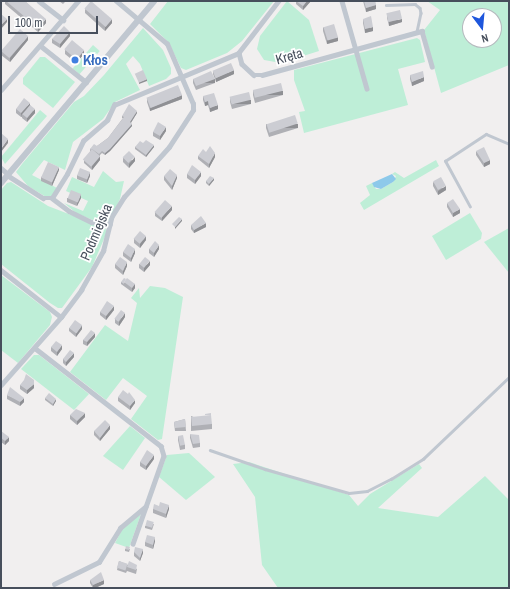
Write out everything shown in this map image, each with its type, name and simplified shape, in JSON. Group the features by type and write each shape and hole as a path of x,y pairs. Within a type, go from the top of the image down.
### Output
{"street":[{"path":"39,1 63,20"},
{"path":"1,90 41,46 78,1"},
{"path":"116,1 167,44 181,77"},
{"path":"1,182 154,1"},
{"path":"52,198 67,174 83,141 107,120 114,105 239,53 279,1"},
{"path":"342,1 357,49 367,89"},
{"path":"417,32 422,31 432,66"},
{"name":"Kręta","path":"239,53 247,70 254,75 262,75 417,32"},
{"path":"41,46 86,82"},
{"name":"Podmiejska","path":"1,385 62,317 81,290 103,251 110,224 124,197 169,148 193,110 193,104 181,77"},
{"path":"1,168 8,175 43,198 52,198 69,211 92,222 110,224"},
{"path":"1,270 62,317"},
{"path":"35,348 161,446 164,456 133,544"},
{"path":"54,584 99,562 120,528 146,506"}],"lane":[{"path":"386,5 415,4 420,8 421,13 417,32"},
{"path":"470,206 445,161 486,134 509,144"},
{"path":"210,450 265,470 349,493 367,491 392,480 423,459 509,377"}],"green space":[{"path":"168,1 274,1 242,41 227,53 186,70 181,68 169,43 150,24"},
{"path":"287,1 309,20 319,51 281,63 264,60 257,49 260,36"},
{"path":"427,1 509,1 509,65 441,93 424,30 440,10"},
{"path":"143,28 163,50 171,68 171,74 166,79 149,86 140,64 133,56 126,64 140,90 115,102 103,119 73,142 65,170 44,160 32,175 57,188 52,196 46,197 28,186 16,172 74,102 84,96 104,75"},
{"path":"417,38 420,40 425,62 398,69 408,105 304,133 299,112 305,111 294,80 294,70"},
{"path":"93,45 100,51 79,74 73,68"},
{"path":"40,57 45,57 75,82 53,108 23,84 23,78"},
{"path":"40,110 47,116 5,164 1,157"},
{"path":"436,160 439,166 364,210 360,203 370,195 366,186 372,183 376,189 381,189 393,182 396,176 392,174 395,172 404,178"},
{"path":"103,171 116,182 124,181 120,199 110,220 106,222 95,221 76,213 64,203 83,211 88,201 66,191 72,177 94,187"},
{"path":"11,182 48,206 105,228 107,232 92,267 62,308 58,308 50,303 1,264 1,190 7,183"},
{"path":"470,213 482,233 481,239 446,260 432,236"},
{"path":"509,228 509,273 484,242"},
{"path":"1,275 50,312 52,317 50,325 18,363 1,350"},
{"path":"150,286 165,288 183,297 162,439 158,440 131,419 147,396 123,378 106,400 70,372 105,325 128,341 137,303 131,298 139,288 140,298"},
{"path":"34,355 39,355 89,394 74,410 21,369"},
{"path":"130,426 145,438 123,470 103,456"},
{"path":"189,453 215,477 186,500 159,477 167,455"},
{"path":"249,462 349,495 358,506 370,494 419,464 422,468 378,508 438,517 485,476 509,500 509,588 278,588 262,565 255,497 233,464"},
{"path":"141,514 129,548 115,543 123,528"}],"water":[{"path":"392,174 396,179 393,182 381,189 374,187 372,183"}],"building":[{"path":"6,1 25,1 46,19 38,28"},
{"path":"91,1 112,19 106,27 84,9"},
{"path":"296,1 307,1 303,6"},
{"path":"364,1 375,1 376,5 366,8"},
{"path":"400,10 402,19 388,22 386,13"},
{"path":"1,14 7,19 1,25"},
{"path":"371,16 373,27 365,29 363,19"},
{"path":"334,24 338,37 328,41 323,27"},
{"path":"64,26 70,32 60,44 52,39"},
{"path":"20,29 28,36 9,58 1,51"},
{"path":"72,40 84,50 77,59 64,49"},
{"path":"231,63 234,70 216,78 213,71"},
{"path":"143,70 147,79 139,83 135,74"},
{"path":"211,71 215,79 196,86 193,79"},
{"path":"423,71 424,77 412,82 410,75"},
{"path":"281,83 283,91 255,98 253,90"},
{"path":"178,85 182,95 151,108 146,98"},
{"path":"249,92 251,100 232,105 230,97"},
{"path":"214,93 218,105 210,108 208,101 205,102 203,96"},
{"path":"24,98 30,103 21,113 16,109"},
{"path":"129,104 137,111 130,122 132,124 105,153 102,151 99,154 92,149 91,150 90,149 94,144 97,146 108,138 124,117 122,116"},
{"path":"30,105 35,109 27,118 22,114"},
{"path":"295,115 298,124 269,133 266,124"},
{"path":"158,122 166,127 160,136 153,132"},
{"path":"1,133 8,139 1,149"},
{"path":"146,140 154,145 146,155 135,147 140,141 143,143"},
{"path":"210,146 215,153 209,164 198,156 203,149 206,152"},
{"path":"484,147 490,160 484,163 476,151"},
{"path":"92,149 100,156 91,167 83,160"},
{"path":"129,151 135,157 128,163 123,157"},
{"path":"48,162 59,167 52,182 41,178"},
{"path":"192,165 201,172 195,180 187,174"},
{"path":"80,168 90,172 87,180 77,175"},
{"path":"170,169 177,175 172,186 164,176"},
{"path":"210,176 214,178 209,184 206,181"},
{"path":"441,177 446,186 438,190 433,181"},
{"path":"71,190 81,194 78,202 68,198"},
{"path":"453,199 460,209 453,213 447,203"},
{"path":"165,200 172,206 161,218 155,212"},
{"path":"201,216 206,223 194,230 191,225"},
{"path":"179,217 182,219 175,227 172,224"},
{"path":"140,231 146,236 140,244 134,239"},
{"path":"155,241 159,245 154,253 149,249"},
{"path":"128,244 135,249 131,258 123,252"},
{"path":"120,257 127,262 123,271 115,264"},
{"path":"145,257 150,261 144,268 139,264"},
{"path":"124,278 126,279 124,284 121,282"},
{"path":"127,278 135,284 132,288 124,282"},
{"path":"107,301 114,306 106,316 100,312"},
{"path":"121,310 125,313 118,322 114,319"},
{"path":"75,320 82,325 76,333 69,328"},
{"path":"91,330 95,333 87,342 83,340"},
{"path":"56,341 62,345 57,352 51,347"},
{"path":"70,350 74,353 66,362 63,359"},
{"path":"26,374 34,380 34,384 27,390 20,385"},
{"path":"10,387 24,398 20,402 7,395"},
{"path":"123,390 128,394 129,392 135,400 130,406 118,397"},
{"path":"49,393 56,399 53,404 45,398"},
{"path":"76,409 85,413 77,421 70,415"},
{"path":"211,415 212,424 192,426 191,417"},
{"path":"185,419 186,427 175,428 174,422"},
{"path":"105,420 110,425 100,438 94,431"},
{"path":"1,431 9,437 5,441 1,438"},
{"path":"190,434 199,435 200,443 193,444"},
{"path":"183,435 185,445 180,446 178,436"},
{"path":"147,450 154,455 146,466 140,462"},
{"path":"160,502 169,505 166,514 153,509 154,504 159,506"},
{"path":"147,520 154,522 152,528 145,526"},
{"path":"147,535 155,537 153,545 145,542"},
{"path":"126,546 130,547 129,550 125,549"},
{"path":"135,547 143,549 140,558 134,552"},
{"path":"119,561 128,564 125,570 117,568"},
{"path":"129,561 137,565 136,570 127,567"},
{"path":"101,572 104,580 93,585 90,580"}],"place":[{"name":"Kłos","path":"75,60"}]}
